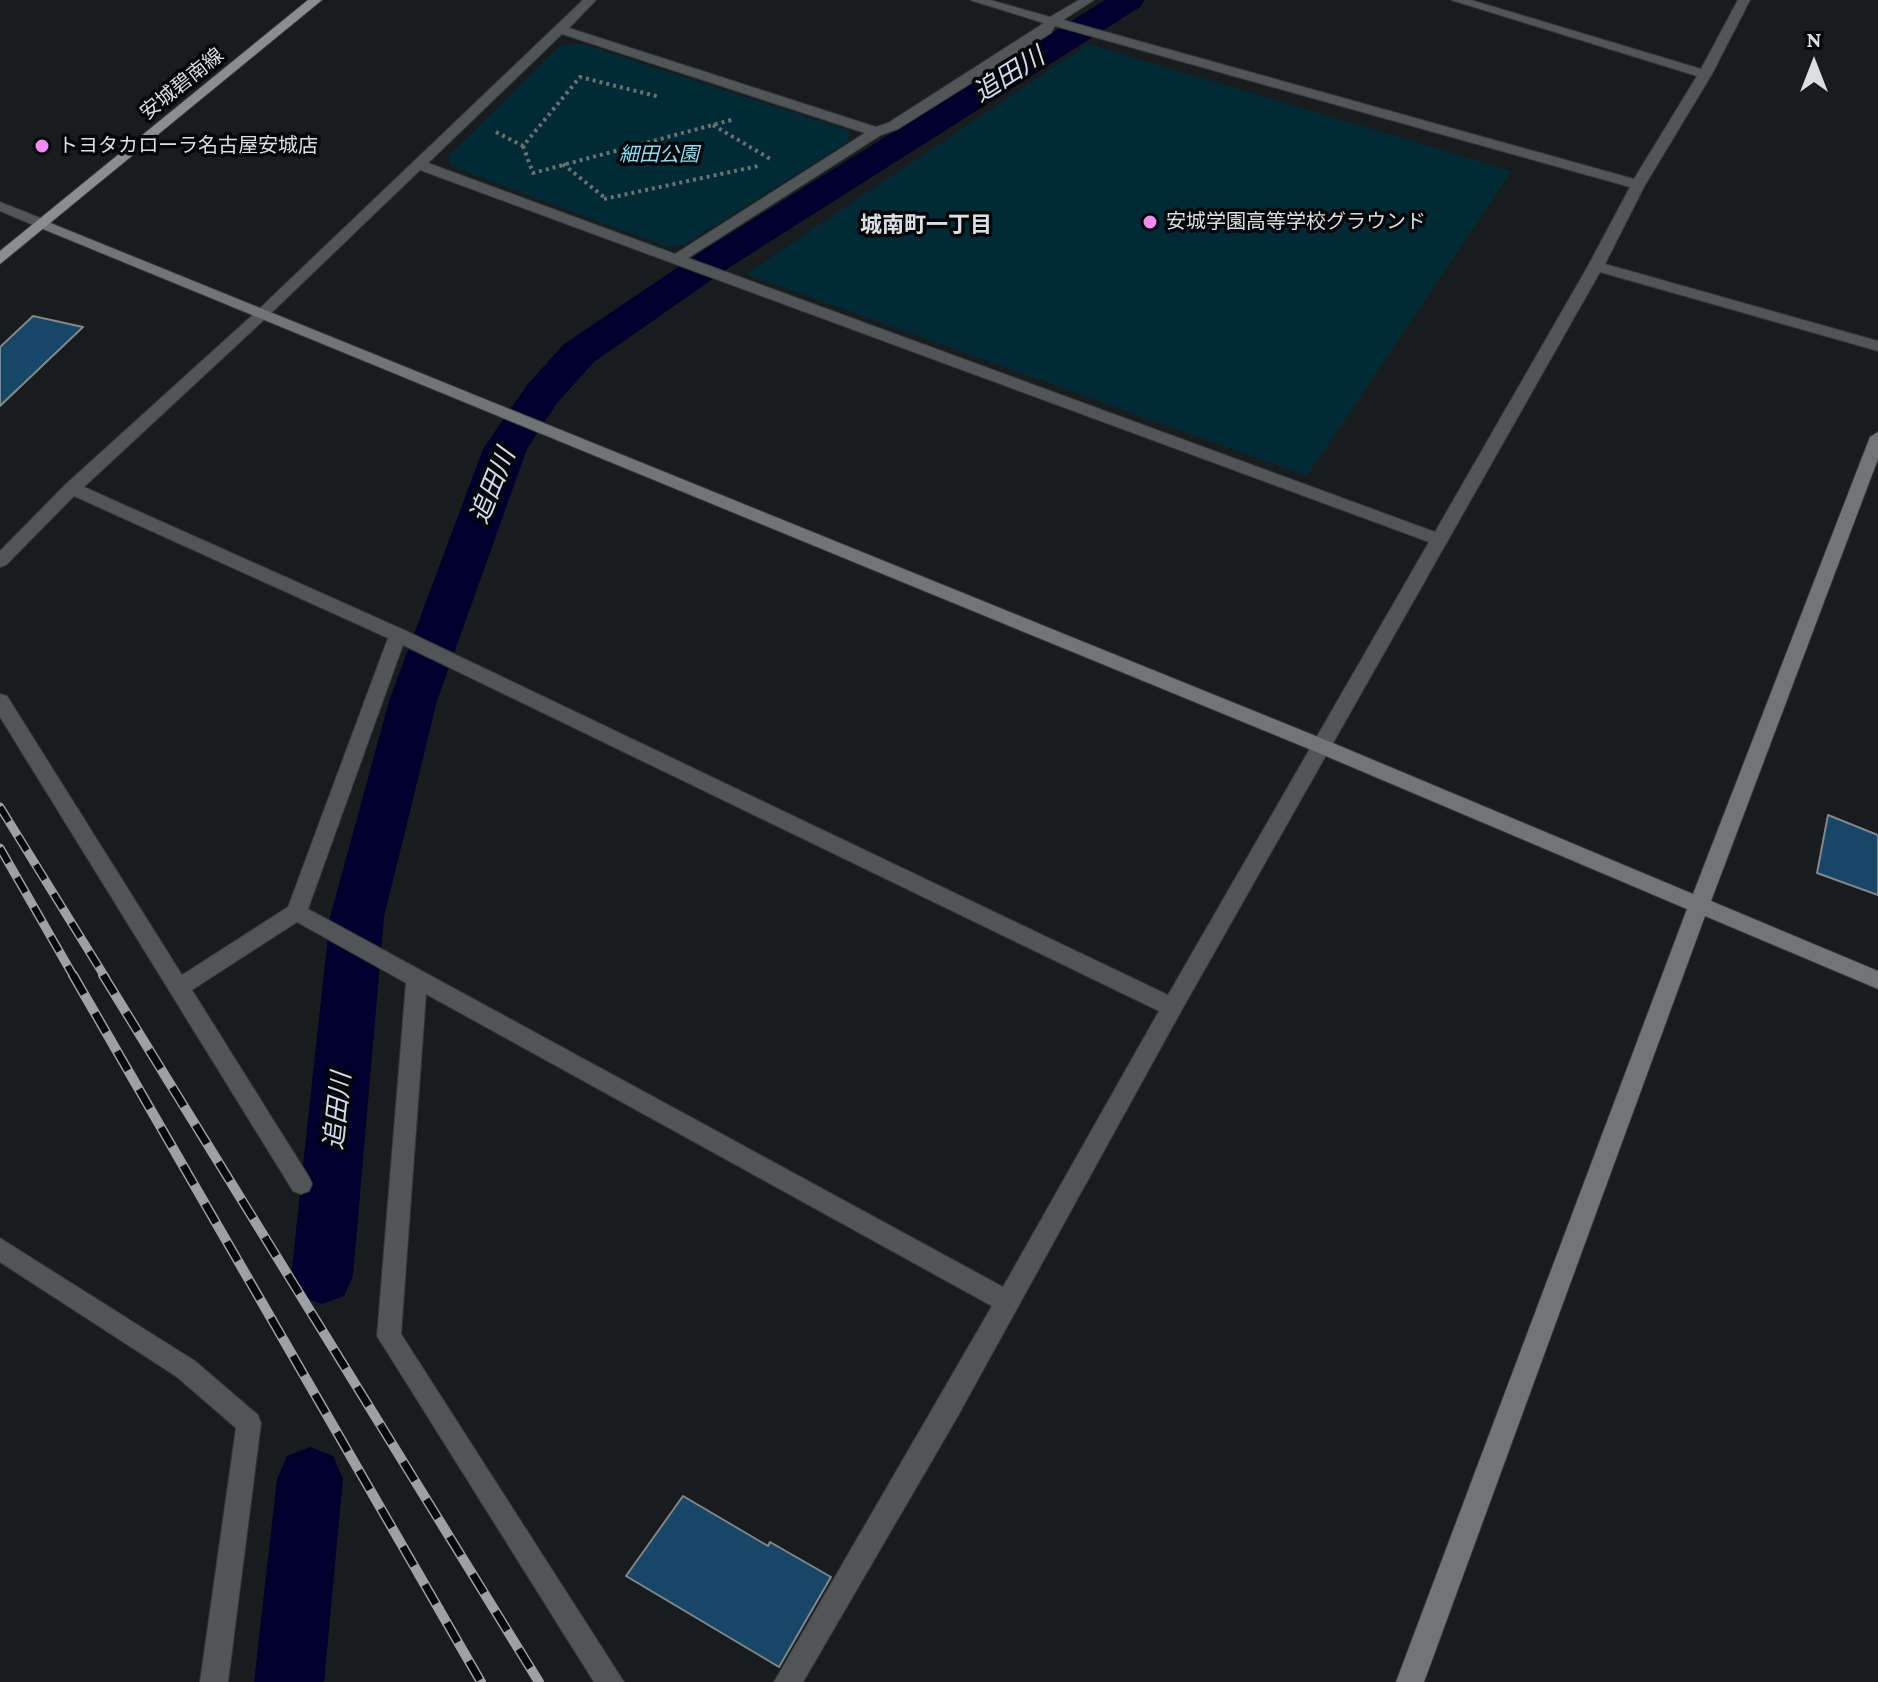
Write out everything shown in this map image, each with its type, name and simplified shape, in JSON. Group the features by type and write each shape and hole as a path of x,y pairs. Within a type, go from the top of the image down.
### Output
{"main road":[{"name":"安城碧南線","path":"0,259 316,0"}],"street":[{"path":"0,561 72,488 262,314 590,0"},
{"path":"976,0 1638,185"},
{"path":"681,262 876,132 893,126 1046,30 1052,21 1088,0"},
{"path":"1457,0 1705,74"},
{"path":"788,1682 1596,266 1638,185 1705,74 1744,0"},
{"path":"560,29 876,132"},
{"path":"419,165 1438,539"},
{"path":"0,206 1321,746 1878,980"},
{"path":"1596,266 1878,346"},
{"path":"1410,1682 1699,905 1878,437"},
{"path":"72,488 407,639 1172,1007"},
{"path":"180,987 296,912 407,639"},
{"path":"0,701 301,1184"},
{"path":"296,912 1007,1302"},
{"path":"417,979 389,1336 610,1682"},
{"path":"0,1249 186,1369 249,1423 214,1682"}],"path":[{"path":"523,146 580,77 668,99"},
{"path":"467,117 523,146 533,173 741,118 726,114"},
{"path":"563,164 606,198 776,162 713,125"}],"green space":[{"name":"細田公園","path":"583,44 850,131 849,141 684,245 667,247 451,166 448,156 561,45"},
{"name":"安城学園高等学校グラウンド","path":"1088,44 1512,171 1307,476 746,274"}],"building":[{"path":"33,316 83,327 0,406 0,347"},
{"path":"1828,815 1878,835 1878,895 1817,873"},
{"path":"683,1496 768,1546 770,1542 831,1577 779,1667 626,1576"}],"waterway":[{"name":"追田川","path":"322,1276 357,917 413,701 505,449 542,394 579,353 716,259 1128,0"},
{"name":"追田川","path":"289,1682 310,1479"}],"railway":[{"path":"0,807 105,977"},
{"path":"0,848 74,977"},
{"path":"73,975 481,1682"},
{"path":"103,975 539,1682"}],"place":[{"name":"トヨタカローラ名古屋安城店","path":"42,146"},
{"name":"安城学園高等学校グラウンド","path":"1150,222"}],"district":[{"name":"城南町一丁目","path":"926,225"}]}
